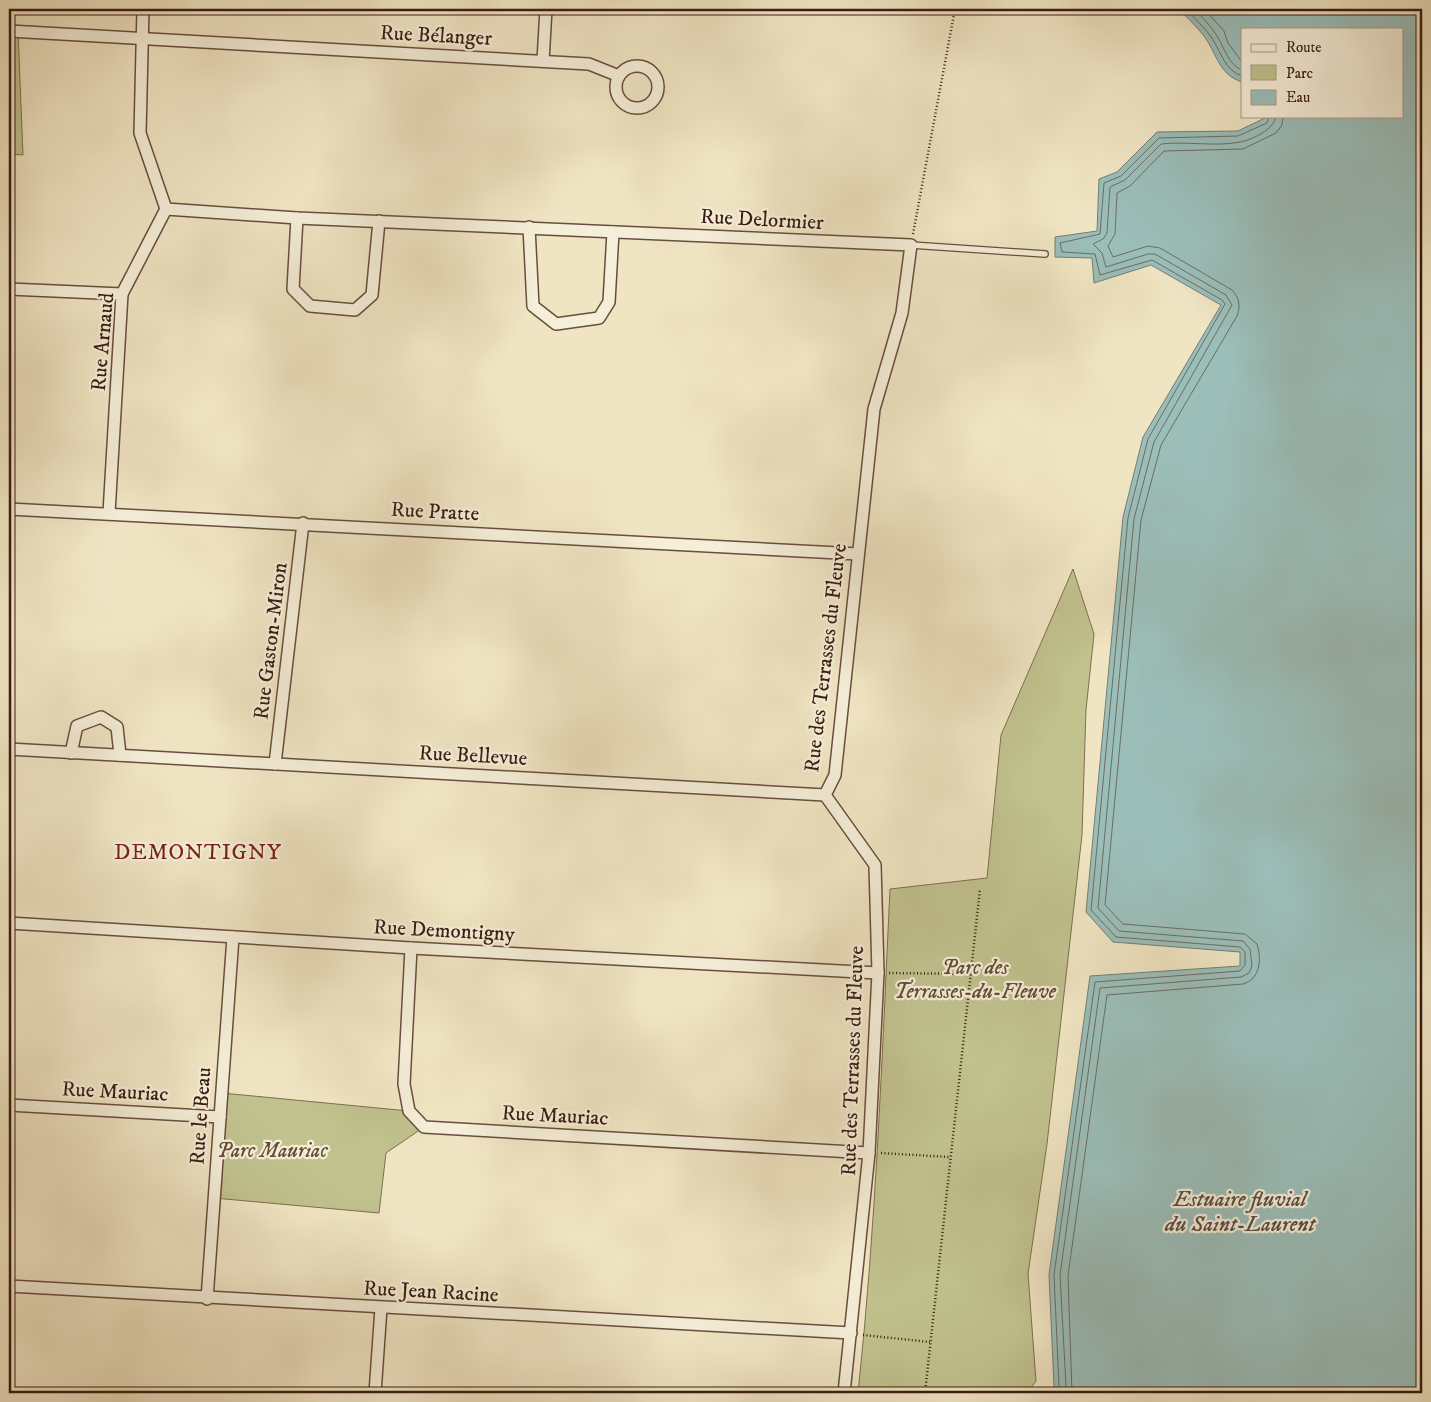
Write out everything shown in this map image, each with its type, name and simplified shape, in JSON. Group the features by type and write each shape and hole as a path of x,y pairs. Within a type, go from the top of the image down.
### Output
{"street":[{"path":"143,9 140,133 166,209"},
{"path":"543,61 546,9"},
{"name":"Rue Bélanger","path":"9,30 589,64 619,76"},
{"name":"Rue Delormier","path":"166,209 297,218 530,226 612,232 911,245"},
{"name":"Rue Arnaud","path":"109,513 122,294 166,209"},
{"path":"297,218 294,289 310,306 356,310 372,295 379,221"},
{"path":"530,226 533,306 556,324 599,318 609,302 612,232"},
{"name":"Rue des Terrasses du Fleuve","path":"844,1393 869,1153 878,973 875,865 825,795 835,775 874,409 902,314 911,245"},
{"path":"9,289 122,294"},
{"name":"Rue Pratte","path":"9,509 304,523 858,554"},
{"name":"Rue Gaston-Miron","path":"275,764 304,523"},
{"path":"71,753 77,726 101,717 117,727 120,755"},
{"name":"Rue Bellevue","path":"9,749 825,795"},
{"name":"Rue Demontigny","path":"9,923 411,948 878,973"},
{"name":"Rue le Beau","path":"207,1299 233,936"},
{"name":"Rue Mauriac","path":"411,948 404,1084 409,1111 424,1127 869,1153"},
{"name":"Rue Mauriac","path":"9,1104 220,1117"},
{"name":"Rue Jean Racine","path":"9,1286 207,1299 851,1333"},
{"path":"375,1393 381,1308"}],"lane":[{"path":"911,245 1046,254"}],"path":[{"path":"911,245 955,9"},
{"path":"925,1393 949,1156 980,889"},
{"path":"878,973 971,974"},
{"path":"869,1153 949,1156"},
{"path":"851,1333 930,1342"}],"green space":[{"path":"9,31 18,31 23,155 9,154"},
{"name":"Parc des Terrasses-du-Fleuve","path":"1073,569 1094,634 1086,710 1082,835 1047,1144 1028,1274 1036,1381 1027,1393 858,1393 874,1204 890,889 987,878 1001,735"},
{"name":"Parc Mauriac","path":"222,1093 409,1111 424,1127 386,1153 379,1213 214,1198"}],"water":[{"name":"Estuaire fluvial du Saint-Laurent","path":"1179,9 1422,9 1422,1393 1050,1393 1054,1387 1049,1275 1090,976 1240,966 1240,952 1113,942 1086,912 1123,517 1143,437 1221,305 1151,265 1094,283 1092,258 1055,257 1055,237 1097,231 1099,179 1117,172 1157,132 1238,131 1265,118 1404,118 1404,28 1241,28 1241,82 1225,71 1198,29"}],"district":[{"name":"DEMONTIGNY","path":"198,852"}]}
